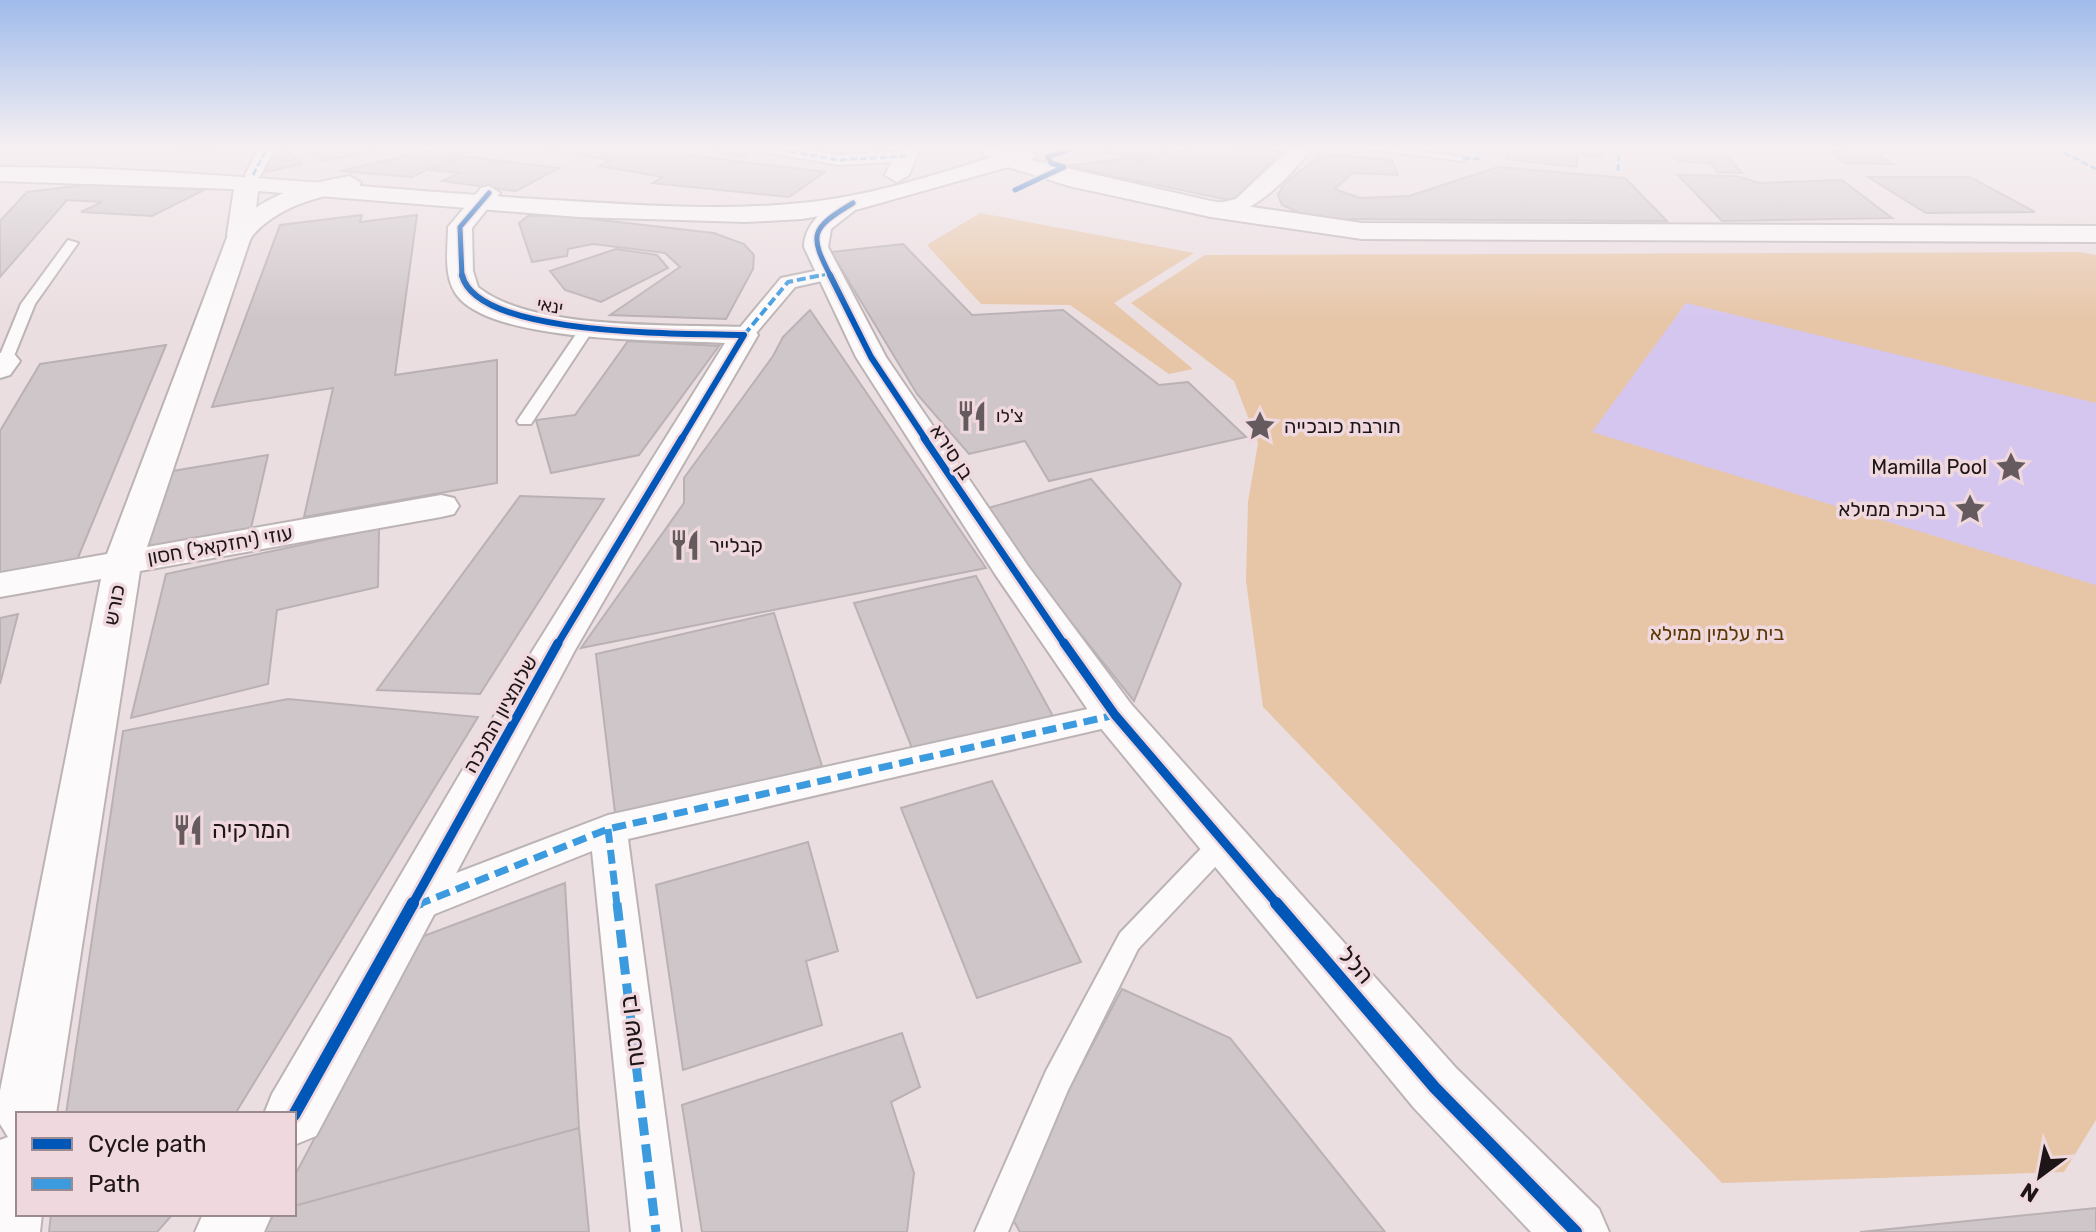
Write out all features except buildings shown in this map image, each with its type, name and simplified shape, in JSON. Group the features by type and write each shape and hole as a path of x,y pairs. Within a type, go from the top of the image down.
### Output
{"street":[{"path":"240,235 245,205"},
{"name":"כורש","path":"26,1112 91,729 123,562 240,235 249,222 275,205"},
{"name":"ינאי","path":"479,205 460,227 463,281 470,295 496,310 540,322 588,327 744,335"},
{"path":"569,205 691,215 803,211 837,205"},
{"name":"בן סירא","path":"849,205 830,217 815,239 871,357 1005,562 1115,715"},
{"path":"1125,205 1253,230 1315,237 1424,233 2092,236"},
{"path":"1190,205 1290,224 1424,233"},
{"path":"1215,211 1241,205"},
{"path":"1266,205 1290,224"},
{"name":"שלומציון המלכה","path":"296,1112 561,637 744,335 788,282 829,274"},
{"name":"עוזי (יחזקאל) חסון","path":"0,585 441,506"},
{"path":"410,908 608,829 1115,715"},
{"name":"הלל","path":"1115,715 1435,1088 1576,1232"},
{"name":"בן שטח","path":"608,829 656,1232"},
{"path":"7,1232 16,1176"}],"lane":[{"path":"2,365 28,304 72,243"},
{"path":"525,421 588,327"},
{"path":"991,1232 1057,1081 1129,941 1224,841"}],"green space":[{"path":"980,213 1194,253 1114,303 1193,369 1169,374 1070,305 981,304 927,245"},
{"name":"בית עלמין ממילא","path":"2080,252 2096,255 2096,1120 2064,1172 1722,1183 1263,707 1246,581 1248,502 1258,443 1234,381 1131,303 1205,255"}],"shaded area":[{"name":"בריכת ממילא","path":"1686,303 2096,403 2096,585 1592,432"}],"marked path":[{"path":"744,335 788,282 829,274"},
{"path":"411,907 608,829 1115,715"},
{"path":"608,829 656,1232"}],"cycle path":[{"path":"296,1112 554,650 744,335 556,324 488,306 465,287 460,262 460,227 478,205"},
{"path":"849,205 822,226 816,247 871,357 1014,574 1115,715 1435,1088 1576,1232"}],"place":[{"name":"צ'לו","path":"972,416"},
{"name":"תורבת כובכייה","path":"1260,426"},
{"name":"Mamilla Pool","path":"2011,467"},
{"name":"בריכת ממילא","path":"1970,509"},
{"name":"קבלייר","path":"685,545"},
{"name":"המרקיה","path":"188,830"}]}
